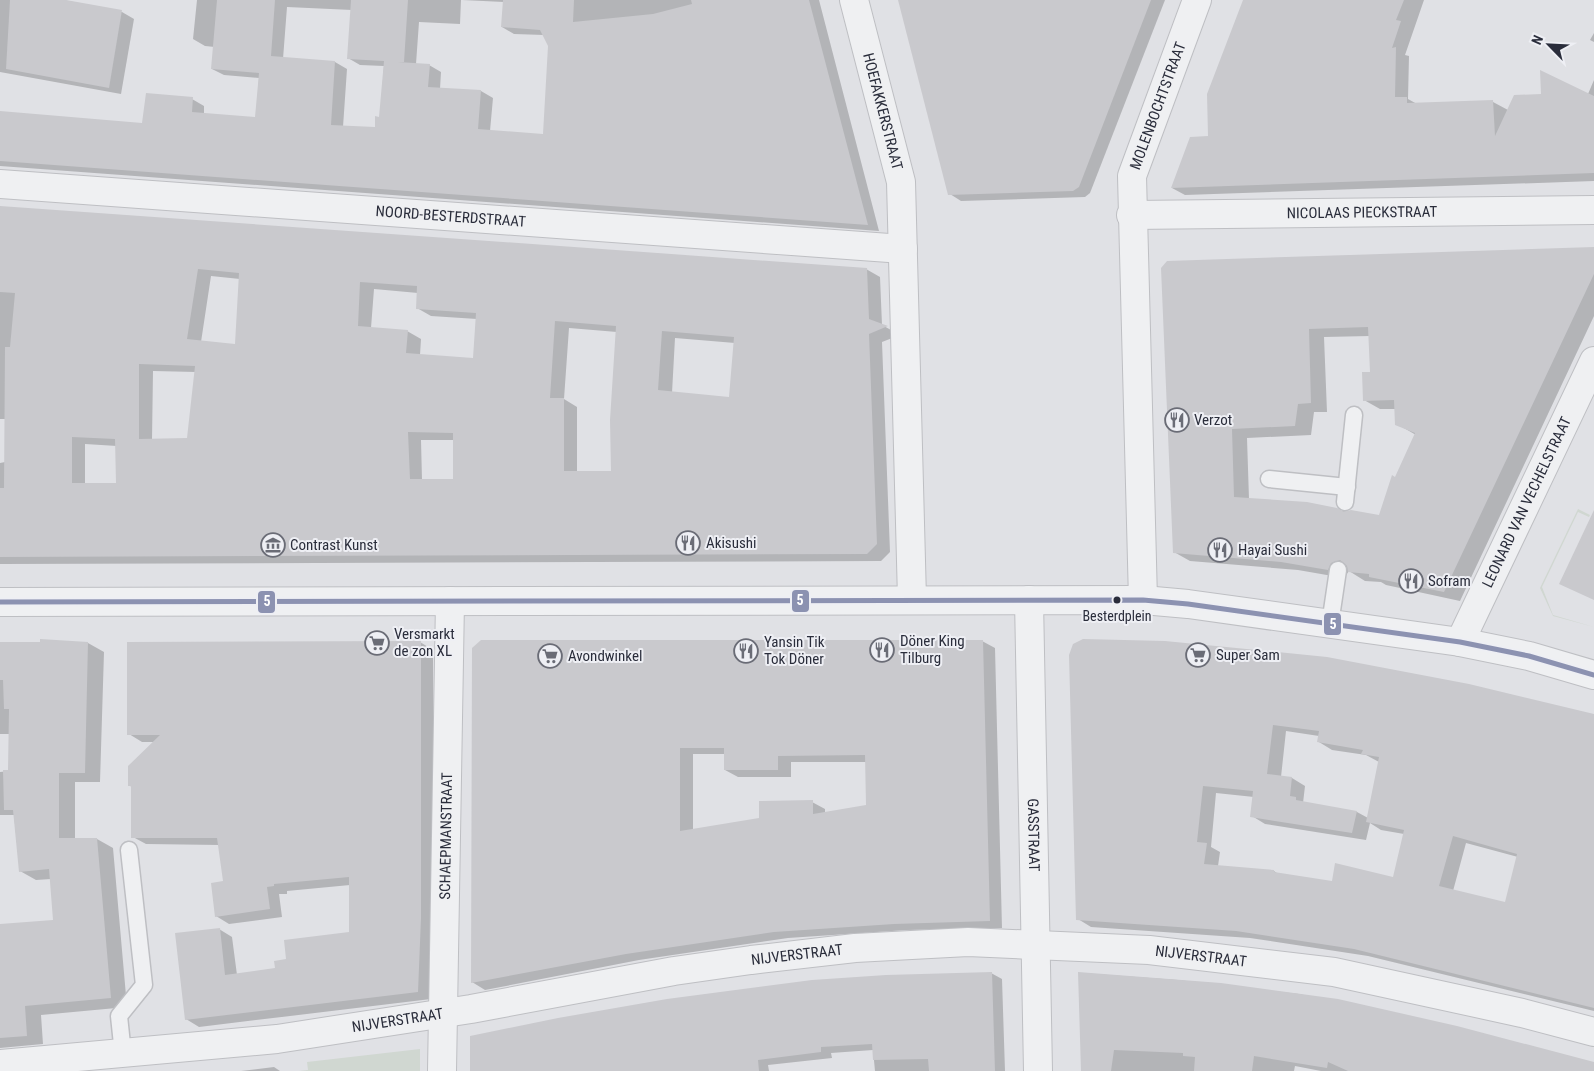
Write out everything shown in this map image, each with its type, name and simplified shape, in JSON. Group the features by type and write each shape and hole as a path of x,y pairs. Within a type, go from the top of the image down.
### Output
{"street":[{"name":"HOEFAKKERSTRAAT","path":"854,0 901,182 903,237"},
{"name":"MOLENBOCHTSTRAAT","path":"1132,215 1132,176 1197,0"},
{"name":"NOORD-BESTERDSTRAAT","path":"0,184 903,237"},
{"name":"NICOLAAS PIECKSTRAAT","path":"1132,215 1594,210"},
{"path":"1132,215 1143,600"},
{"path":"903,237 912,599"},
{"name":"LEONARD VAN VECHELSTRAAT","path":"1460,642 1594,361"},
{"name":"GASSTRAAT","path":"1029,600 1038,1071"},
{"path":"0,602 1143,600 1460,642 1529,656 1594,675"},
{"name":"SCHAEPMANSTRAAT","path":"442,1071 450,601"},
{"name":"NIJVERSTRAAT","path":"0,1064 276,1039 444,1013 674,971 760,958 855,948 968,942 1035,943 1149,950 1334,972 1522,1013 1594,1032"}],"lane":[{"path":"1269,479 1346,494 1354,415"},
{"path":"1330,624 1338,570"},
{"path":"122,1054 119,1016 144,985 129,850"}],"shaded area":[{"path":"1578,509 1590,515 1589,517 1578,512 1542,587 1553,615 1594,627 1553,616 1540,588"},
{"path":"420,1049 420,1071 299,1071 308,1070 307,1062"}],"building":[{"path":"10,0 66,0 122,10 109,88 6,69"},
{"path":"217,0 275,0 271,56 335,61 331,125 375,127 375,116 379,117 384,61 347,59 351,0 408,0 404,62 398,62 430,64 428,87 481,90 478,129 543,134 548,46 540,30 501,27 503,0 574,0 573,22 653,14 692,4 691,0 809,0 868,225 0,161 0,111 142,123 146,93 193,97 192,112 255,117 259,73 211,69"},
{"path":"898,0 1151,0 1079,187 1073,191 948,195"},
{"path":"1243,0 1404,0 1396,20 1401,21 1392,48 1396,47 1395,97 1407,97 1407,103 1493,100 1495,136 1514,95 1541,94 1540,70 1594,96 1594,173 1171,188 1190,137 1208,136 1207,94"},
{"path":"0,206 867,268 869,319 888,326 869,334 877,544 867,554 0,557 0,488 4,488 5,347 10,347 15,293 0,292","holes":["198,269 239,273 235,344 187,339","360,282 417,286 416,309 476,313 473,358 406,353 408,330 358,326","555,321 616,326 610,420 611,471 564,471 564,398 550,398","662,331 734,337 729,397 658,390","139,364 195,366 187,438 139,439","408,432 453,433 453,479 410,479","72,437 115,439 116,483 72,483"]},
{"path":"1594,247 1594,274 1444,592 1369,577 1369,574 1348,572 1347,566 1340,560 1331,563 1328,570 1281,562 1173,553 1161,268 1167,261","holes":["1368,327 1370,372 1362,372 1363,401 1394,400 1395,425 1415,433 1395,477 1392,475 1379,515 1351,510 1344,512 1337,508 1307,502 1234,497 1232,429 1295,426 1298,404 1311,403 1309,329"]},
{"path":"1594,510 1594,600 1559,584"},
{"path":"40,639 88,642 85,773 59,773 59,838 97,838 111,998 25,1006 27,1036 0,1038 0,924 53,920 49,869 19,872 13,810 4,810 3,770 8,770 9,709 4,709 3,680 0,680 0,642 40,642"},
{"path":"1083,639 1165,641 1327,657 1469,684 1594,714 1594,1008 1354,949 1236,931 1076,920 1069,655 1073,644","holes":["1273,725 1319,731 1317,742 1363,750 1361,754 1379,757 1366,822 1404,830 1393,877 1335,863 1332,881 1274,872 1274,870 1204,864 1207,843 1197,842 1203,786 1253,791 1250,817 1352,833 1357,811 1296,800 1296,797 1290,796 1292,777 1267,774","1453,836 1517,854 1505,902 1439,886"]},
{"path":"481,640 983,640 990,921 894,924 774,932 626,954 471,983 472,648","holes":["680,748 724,748 724,770 778,770 778,756 865,755 866,805 813,814 813,800 759,801 759,818 680,831"]},
{"path":"421,641 421,918 418,992 185,1020 175,933 220,928 225,975 275,968 274,961 286,959 284,940 349,932 349,877 274,884 274,886 267,887 270,909 215,917 211,883 223,881 217,838 131,838 131,786 128,786 128,766 160,735 127,735 127,642"},
{"path":"992,972 995,1071 929,1071 928,1059 873,1060 872,1044 821,1047 821,1052 758,1060 759,1071 470,1071 470,1036 558,1018 667,999 812,980 886,975"},
{"path":"1078,972 1221,983 1338,999 1457,1026 1594,1062 1594,1071 1348,1071 1328,1062 1327,1068 1254,1056 1252,1071 1194,1071 1195,1057 1183,1056 1183,1053 1114,1050 1111,1071 1081,1071"}],"transit line":[{"name":"5","path":"0,602 1143,600 1188,604 1460,642 1529,656 1594,675"}],"place":[{"name":"Verzot","path":"1177,420"},
{"name":"Akisushi","path":"688,543"},
{"name":"Contrast Kunst","path":"273,545"},
{"name":"Hayai Sushi","path":"1220,550"},
{"name":"Sofram","path":"1411,581"},
{"name":"Besterdplein","path":"1117,600"},
{"name":"Versmarkt de zon XL","path":"377,643"},
{"name":"Döner King Tilburg","path":"882,650"},
{"name":"Yansin Tik Tok Döner","path":"746,651"},
{"name":"Super Sam","path":"1198,655"},
{"name":"Avondwinkel","path":"550,656"}]}
